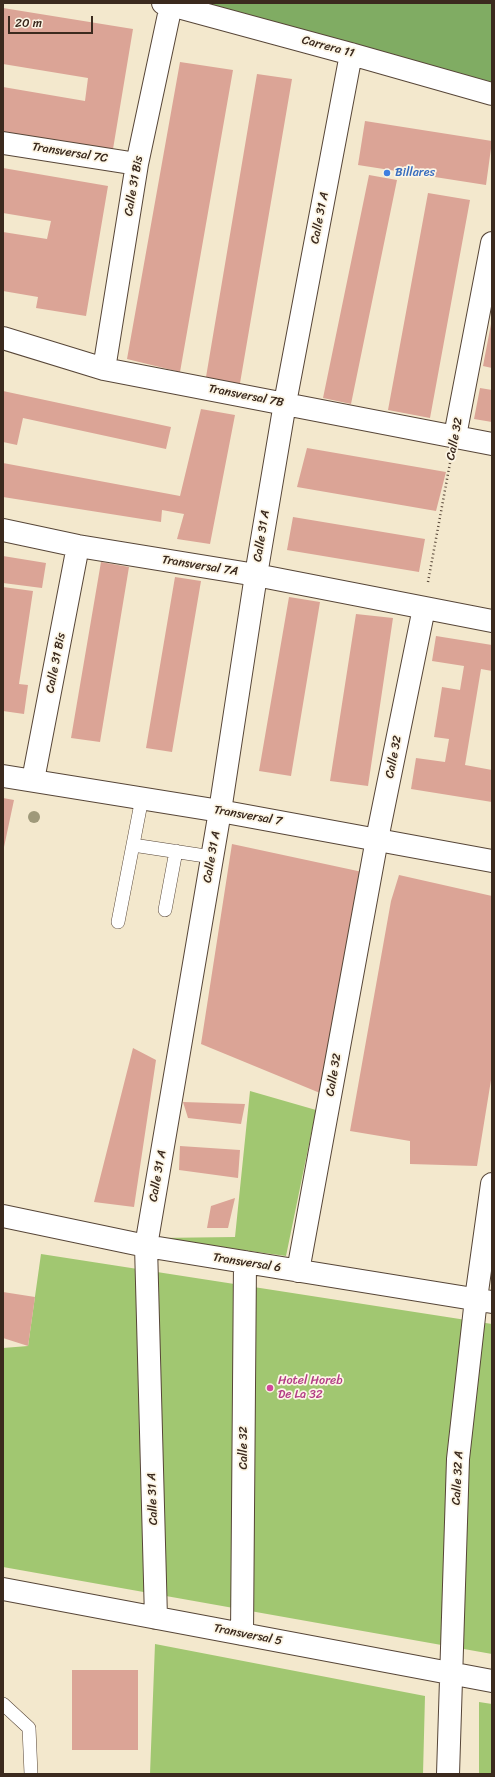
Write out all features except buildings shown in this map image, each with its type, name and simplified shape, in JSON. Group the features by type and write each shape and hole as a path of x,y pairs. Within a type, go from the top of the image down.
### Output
{"street":[{"name":"Carrera 11","path":"167,4 492,94"},
{"name":"Calle 31 Bis","path":"104,369 137,164 167,4"},
{"name":"Calle 31 A","path":"156,1618 146,1246 220,810 284,403 351,54"},
{"name":"Transversal 7C","path":"3,143 137,164"},
{"name":"Calle 32","path":"455,436 492,243"},
{"name":"Transversal 7B","path":"3,338 104,369 492,444"},
{"name":"Transversal 7A","path":"3,530 78,546 256,575 492,621"},
{"name":"Calle 31 Bis","path":"33,780 78,546"},
{"name":"Calle 32","path":"298,1271 377,839 424,608"},
{"name":"Transversal 7","path":"3,776 220,810 492,860"},
{"name":"Calle 32 A","path":"448,1774 458,1460 484,1301 492,1184"},
{"name":"Transversal 6","path":"3,1216 146,1246 484,1301"},
{"name":"Calle 32","path":"242,1634 245,1262"},
{"name":"Transversal 5","path":"3,1589 492,1681"}],"lane":[{"path":"118,922 142,798"},
{"path":"133,845 212,857"},
{"path":"165,910 176,851"},
{"path":"3,1704 28,1728 31,1774"}],"path":[{"name":"Calle 32","path":"424,608 455,436"}],"green space":[{"path":"192,3 492,3 492,82"},
{"path":"250,1091 316,1110 286,1256 157,1238 235,1237"},
{"path":"41,1254 492,1324 492,1654 3,1567 3,1348 28,1346"},
{"path":"155,1644 425,1696 423,1774 150,1774"},
{"path":"479,1702 492,1704 492,1774 479,1774"}],"place":[{"name":"Billares","path":"387,173"},
{"name":"Hotel Horeb De La 32","path":"270,1388"}]}
